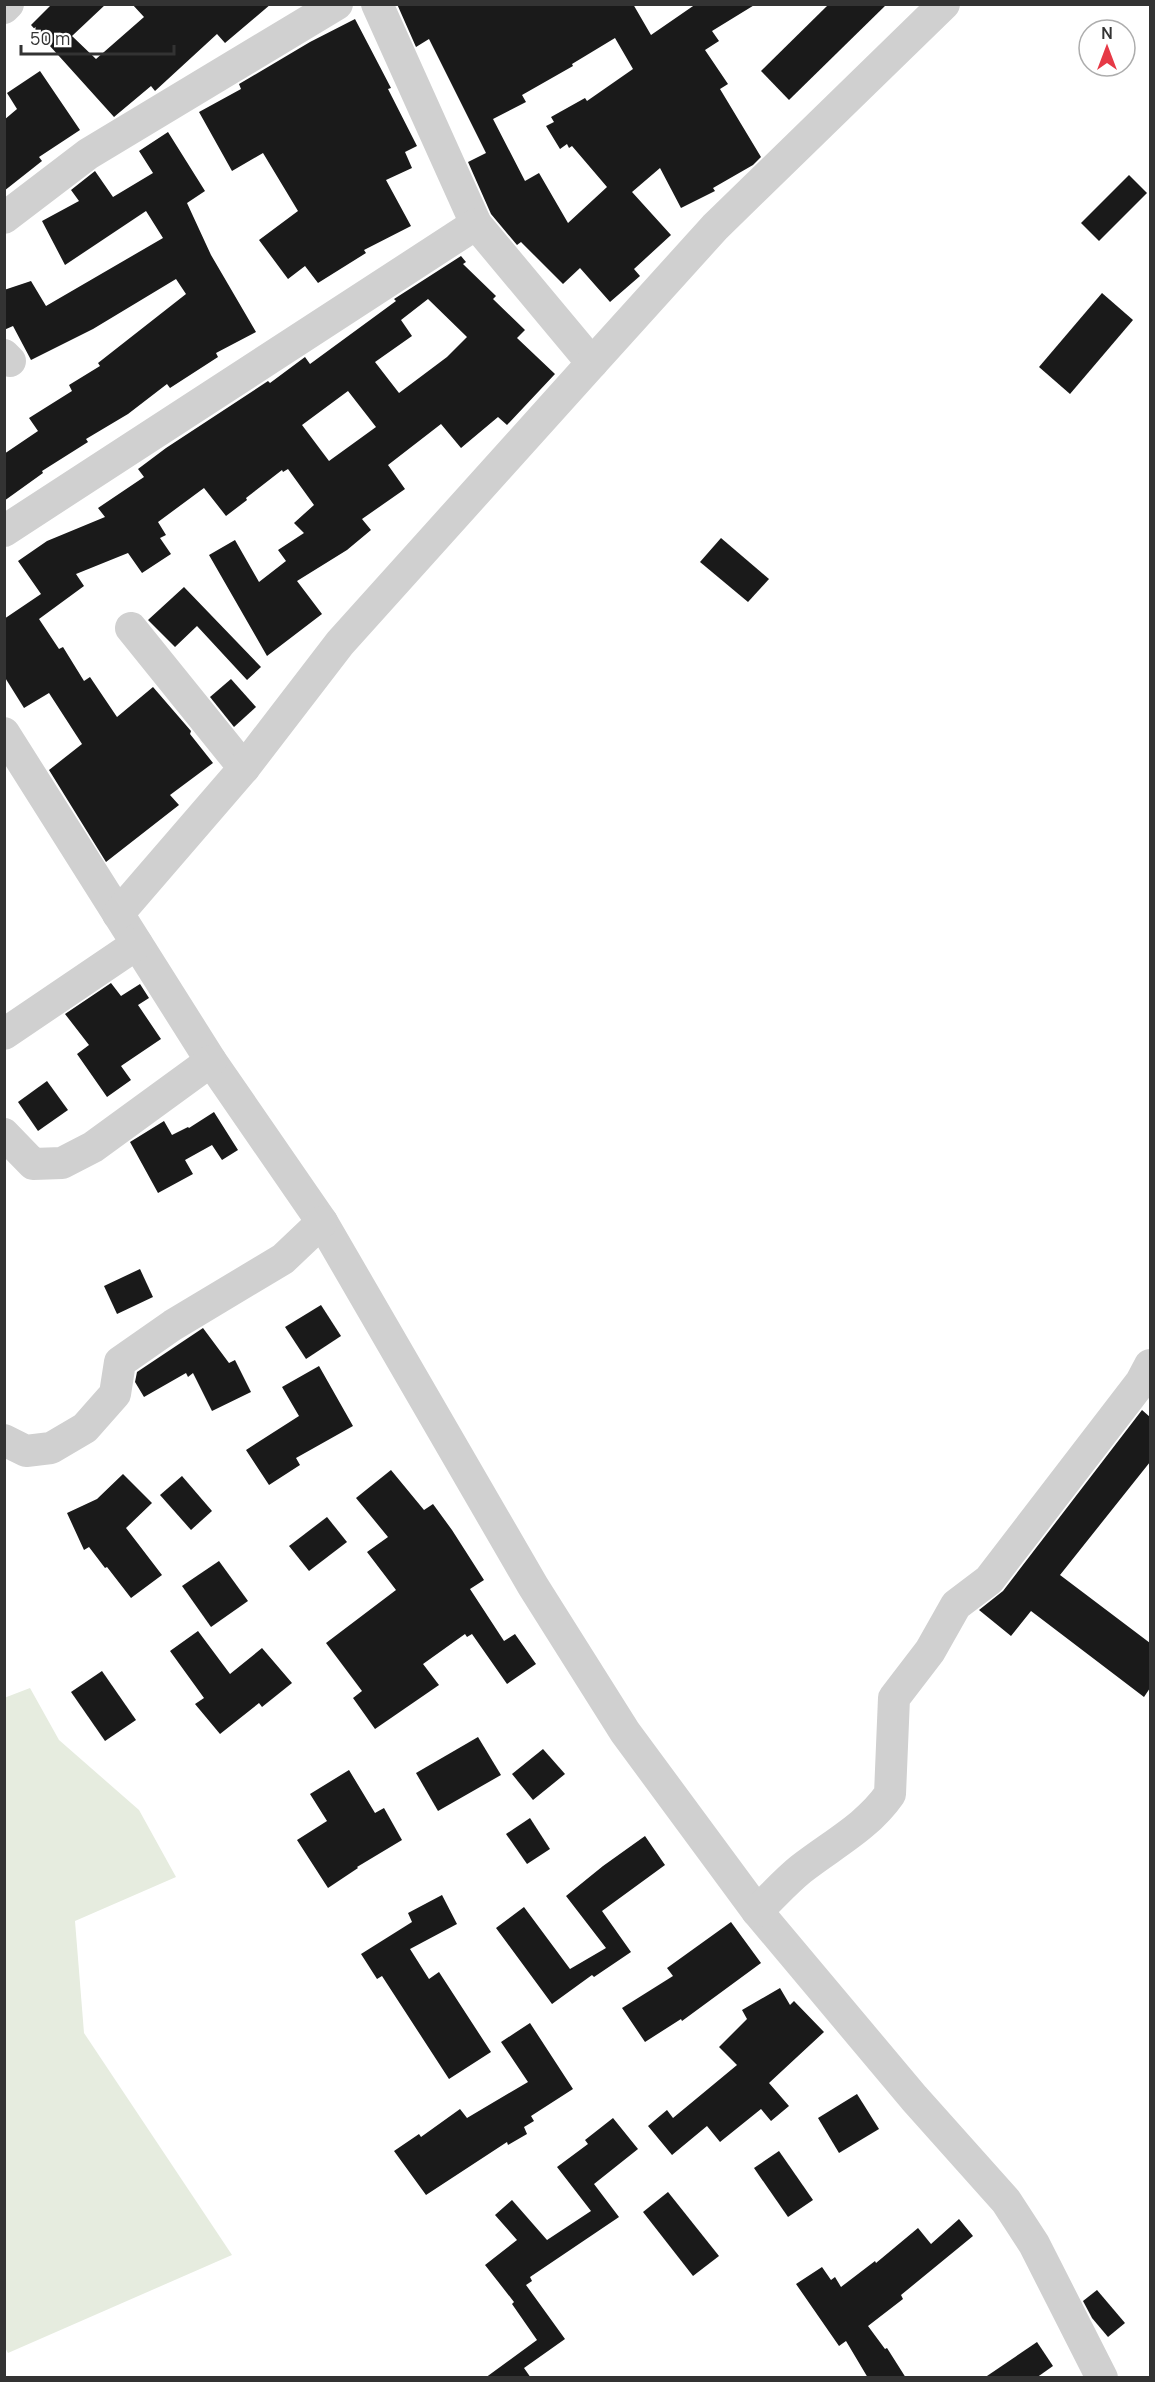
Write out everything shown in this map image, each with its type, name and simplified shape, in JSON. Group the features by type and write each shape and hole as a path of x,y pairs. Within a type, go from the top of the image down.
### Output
{"street":[{"path":"4,8 8,4"},
{"path":"4,218 88,154 337,4"},
{"path":"377,4 476,224 592,363"},
{"path":"118,914 244,768 340,643 715,227 944,4"},
{"path":"4,531 476,224"},
{"path":"131,628 244,768"},
{"path":"9,751 118,914 211,1061 322,1222 551,1615 625,1732 757,1911 914,2097 1006,2201 1034,2244 1102,2378"},
{"path":"4,1034 137,944"},
{"path":"4,1134 33,1164 62,1163 93,1147 211,1061"},
{"path":"4,1440 26,1451 51,1448 85,1428 115,1394 120,1362 173,1325 283,1259 322,1222"},
{"path":"757,1911 800,1870 864,1824 890,1794 894,1698 930,1651 956,1605 989,1580 1140,1382 1150,1365"}],"shaded area":[{"path":"30,1688 59,1740 139,1810 176,1877 75,1921 84,2033 232,2255 8,2353 4,2346 4,1698"}],"building":[{"path":"52,4 106,4 72,36 96,59 144,17 132,4 271,4 225,43 217,34 155,91 151,86 114,117 31,25"},
{"path":"397,4 633,4 651,35 696,4 756,4 712,31 719,41 705,50 728,84 720,89 761,157 753,165 713,188 715,191 681,208 660,168 632,192 671,235 634,269 640,276 610,302 580,268 563,284 521,242 517,245 491,214 468,162 486,153 429,39 416,47","holes":["615,38 633,69 587,101 585,98 551,117 554,122 546,126 560,149 567,144 569,148 572,146 607,187 568,223 539,173 525,181 493,119 526,102 522,95 573,66 572,64"]},
{"path":"829,4 887,4 789,100 761,71"},
{"path":"355,19 391,88 388,89 417,146 405,152 412,168 386,180 411,226 364,250 366,253 318,283 305,266 288,279 259,240 298,211 263,153 232,171 199,112 241,89 239,84 310,42"},
{"path":"40,71 80,130 39,157 42,161 4,191 4,120 17,109 7,93"},
{"path":"168,132 205,191 187,203 211,255 256,332 216,353 218,357 170,388 167,384 128,414 86,439 88,442 42,471 43,473 4,501 4,454 38,431 29,418 72,391 69,385 100,366 98,363 186,294 176,279 93,329 31,360 13,326 4,330 4,290 31,281 46,306 163,238 146,211 65,265 42,221 79,201 71,190 95,171 113,197 153,173 139,151"},
{"path":"1129,175 1147,193 1099,241 1081,223"},
{"path":"461,256 466,262 463,264 496,296 493,299 525,330 517,338 555,374 507,425 498,417 461,448 441,424 388,465 405,489 362,519 371,530 347,550 297,581 322,614 267,656 209,555 235,540 259,582 286,561 278,550 304,533 294,523 314,505 288,469 283,472 282,470 226,516 204,488 158,522 166,535 160,538 171,554 142,573 128,553 76,574 84,586 39,619 59,649 63,647 84,681 90,677 117,717 153,687 191,731 190,734 213,763 170,795 179,805 106,862 49,770 82,744 49,693 24,708 4,676 4,619 41,594 18,561 47,541 105,517 98,508 144,477 138,469 268,381 270,383 305,357 310,364 396,301 394,299","holes":["428,299 467,337 447,357 399,393 375,362 412,336 401,320","348,391 376,427 329,461 302,425"]},
{"path":"1102,293 1133,320 1070,394 1039,367"},
{"path":"721,538 769,579 748,602 700,562"},
{"path":"184,587 261,667 247,680 197,626 175,647 148,620"},
{"path":"231,679 256,707 234,727 210,697"},
{"path":"111,983 121,996 140,984 149,998 138,1005 161,1039 121,1066 131,1080 107,1097 77,1054 89,1045 65,1014"},
{"path":"47,1081 68,1110 38,1131 18,1102"},
{"path":"214,1112 238,1150 222,1160 212,1145 185,1160 193,1174 158,1193 130,1142 164,1121 172,1135 189,1128"},
{"path":"140,1269 153,1297 117,1314 104,1286"},
{"path":"321,1305 341,1336 306,1359 285,1327"},
{"path":"203,1328 229,1363 235,1360 251,1392 212,1411 193,1373 188,1377 186,1373 144,1397 135,1382 137,1372"},
{"path":"319,1366 353,1426 296,1458 300,1465 269,1485 246,1450 299,1416 282,1387"},
{"path":"1142,1410 1150,1417 1150,1462 1060,1575 1150,1643 1150,1688 1144,1697 1031,1611 1011,1636 979,1610 1003,1591"},
{"path":"391,1470 424,1510 433,1504 484,1580 470,1589 504,1641 515,1634 536,1664 507,1684 472,1634 467,1637 465,1634 423,1664 439,1685 375,1729 353,1698 362,1691 326,1643 396,1590 367,1552 388,1537 356,1498"},
{"path":"123,1474 152,1503 126,1528 162,1575 131,1598 89,1547 84,1550 67,1513 97,1499"},
{"path":"182,1476 212,1511 191,1530 160,1495"},
{"path":"327,1517 347,1542 309,1571 289,1546"},
{"path":"219,1561 248,1601 211,1627 182,1586"},
{"path":"198,1631 230,1674 262,1648 292,1683 262,1707 259,1703 220,1734 195,1704 204,1698 170,1651"},
{"path":"102,1671 136,1720 105,1741 71,1692"},
{"path":"478,1737 501,1775 438,1811 416,1773"},
{"path":"543,1749 565,1774 533,1800 512,1774"},
{"path":"349,1770 375,1813 384,1808 402,1840 357,1867 328,1888 297,1840 327,1821 310,1794"},
{"path":"530,1818 550,1849 527,1864 506,1834"},
{"path":"645,1836 665,1865 602,1911 631,1952 594,1977 592,1975 552,2004 496,1928 524,1907 570,1969 606,1948 566,1896"},
{"path":"442,1895 457,1924 410,1949 429,1979 439,1972 491,2052 449,2079 382,1976 377,1979 361,1954 412,1922 408,1913"},
{"path":"731,1922 761,1963 682,2021 681,2019 645,2042 622,2008 673,1976 667,1968"},
{"path":"780,1988 790,2005 794,2001 824,2032 769,2083 789,2106 771,2121 761,2109 720,2142 707,2126 672,2155 648,2126 667,2110 673,2118 737,2065 719,2047 747,2019 742,2010"},
{"path":"530,2023 573,2089 531,2116 534,2121 524,2127 527,2134 508,2145 507,2142 426,2195 394,2151 419,2134 421,2137 460,2109 467,2118 528,2082 501,2042"},
{"path":"857,2094 879,2129 839,2153 818,2118"},
{"path":"613,2118 638,2149 594,2184 619,2217 530,2277 532,2281 526,2285 565,2339 524,2368 531,2378 485,2378 537,2340 512,2304 514,2302 485,2265 517,2240 495,2215 512,2200 547,2240 591,2211 557,2167 588,2144 585,2140"},
{"path":"779,2151 813,2200 788,2217 754,2168"},
{"path":"668,2192 719,2256 693,2276 643,2212"},
{"path":"959,2219 973,2236 901,2295 903,2299 868,2326 885,2349 887,2348 906,2378 868,2378 846,2341 839,2346 796,2284 822,2267 831,2280 835,2277 841,2287 875,2261 876,2263 918,2228 931,2244"},
{"path":"1097,2290 1125,2323 1108,2337 1092,2318 1083,2301"},
{"path":"1037,2342 1053,2366 1036,2378 984,2378"}]}
